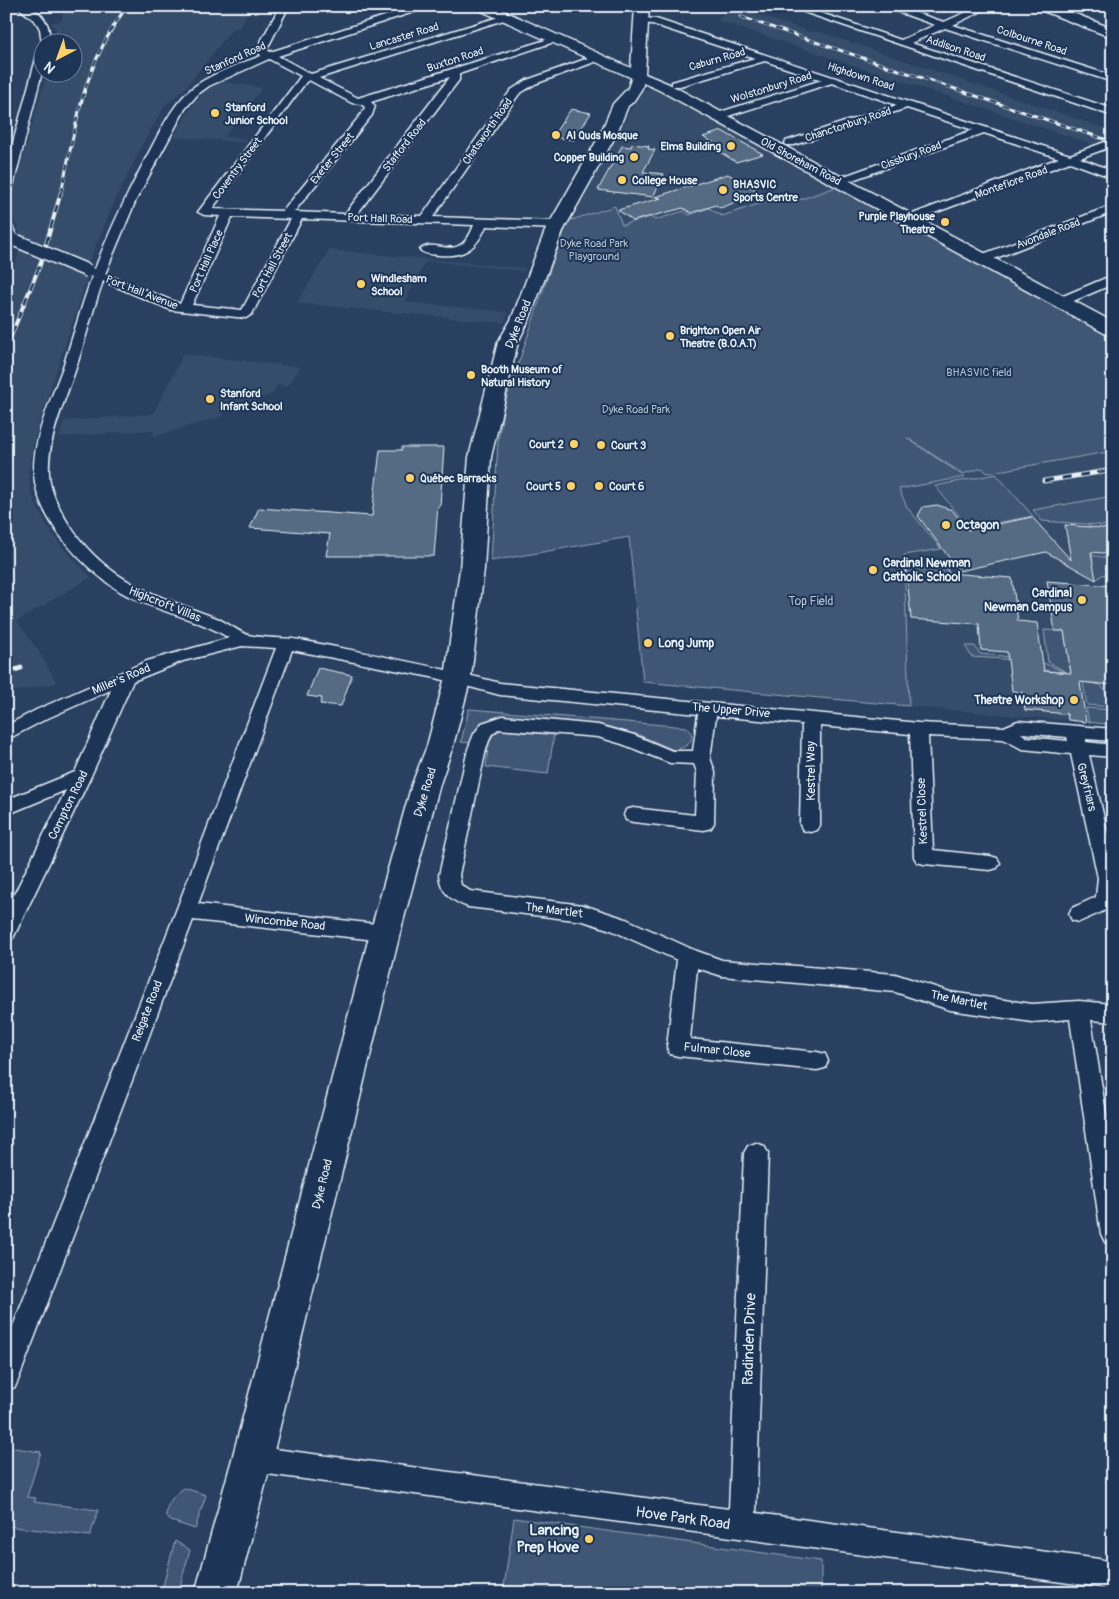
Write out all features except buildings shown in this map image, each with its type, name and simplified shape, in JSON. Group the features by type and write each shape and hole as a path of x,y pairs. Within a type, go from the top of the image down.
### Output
{"street":[{"path":"21,6 42,22 46,32"},
{"path":"285,6 262,49 264,53 354,101 363,101"},
{"path":"398,6 410,12"},
{"name":"Stanford Road","path":"93,273 165,134 182,106 195,91 222,76 268,56 428,6"},
{"path":"482,6 597,58 636,82 642,14"},
{"name":"Addison Road","path":"790,6 1113,113"},
{"name":"Colbourne Road","path":"885,6 1113,78"},
{"path":"902,43 988,6"},
{"path":"1043,6 1113,34"},
{"name":"Highdown Road","path":"642,14 653,21 1072,159 1113,175"},
{"name":"Lancaster Road","path":"309,77 506,18"},
{"name":"Buxton Road","path":"363,101 555,40"},
{"name":"Chatsworth Road","path":"425,220 515,92 530,82 597,58"},
{"name":"Caburn Road","path":"676,84 765,58"},
{"name":"Stafford Road","path":"348,218 456,78 451,73"},
{"name":"Coventry Street","path":"204,212 302,80 309,77"},
{"name":"Wolstonbury Road","path":"718,116 832,80"},
{"path":"6,190 35,82"},
{"name":"Old Shoreham Road","path":"636,82 658,84 1113,330"},
{"name":"Dyke Road","path":"216,1593 252,1460 385,933 426,784 440,746 458,677 472,569 480,457 508,342 520,320 557,225 608,135 621,104 628,99 636,82"},
{"name":"Exeter Street","path":"291,216 368,113 370,106 363,101"},
{"name":"Chanctonbury Road","path":"790,143 907,105"},
{"name":"Cissbury Road","path":"840,182 982,130"},
{"name":"Montefiore Road","path":"909,219 1108,144"},
{"name":"Avondale Road","path":"982,258 1113,208"},
{"name":"Port Hall Road","path":"204,212 557,225"},
{"name":"Port Hall Place","path":"184,308 227,214"},
{"name":"Port Hall Street","path":"246,314 291,216"},
{"path":"426,250 455,253 474,242 481,222"},
{"name":"Port Hall Avenue","path":"6,226 11,237 17,241 169,304 184,308 246,314"},
{"name":"Highcroft Villas","path":"93,273 44,451 42,473 46,497 71,539 114,581 154,602 230,629 242,640"},
{"path":"1060,302 1113,279"},
{"path":"242,640 286,643 458,677"},
{"name":"Miller's Road","path":"6,734 42,714 126,676 178,656 242,640"},
{"name":"Reigate Road","path":"6,1378 186,911 286,643"},
{"name":"Compton Road","path":"6,932 82,776 126,676"},
{"name":"The Upper Drive","path":"458,677 500,689 919,729 1007,734 1022,743 1113,736"},
{"path":"633,816 704,823 706,772 701,758 708,708"},
{"name":"Kestrel Way","path":"810,825 811,718"},
{"name":"The Martlet","path":"701,758 670,757 628,739 598,731 503,722 490,725 483,732 477,749 449,875 450,884 455,892 468,899 583,913 601,917 688,956 722,968 888,982 950,1001 1032,1013"},
{"name":"Kestrel Close","path":"919,729 924,857 990,863"},
{"name":"The Upper Drive","path":"1076,740 1113,751"},
{"name":"Greyfriars","path":"1076,740 1108,878 1109,903 1079,914"},
{"path":"6,808 82,776"},
{"name":"Wincombe Road","path":"186,911 385,933"},
{"name":"Fulmar Close","path":"688,956 678,1047 817,1061"},
{"path":"1080,1010 1113,1234"},
{"path":"1032,1013 1080,1010 1113,1013"},
{"name":"Radinden Drive","path":"742,1526 756,1153"},
{"name":"Hove Park Road","path":"252,1460 1099,1573 1113,1577"}],"shaded area":[{"path":"65,6 251,6 239,28 233,28 186,87 165,105 144,141 114,203 88,264 20,234 11,212 14,188 44,82 82,82 82,32 56,32 51,22 61,21"},
{"path":"740,9 811,32 820,32 1113,131 1113,137 1092,144 717,20 724,13"},
{"name":"Stanford Junior School","path":"221,81 262,88 224,137 247,139 244,142 173,137 196,100 204,92"},
{"path":"656,89 836,187 796,201 786,195 722,216 709,208 689,215 683,211 655,220 650,217 622,225 615,204 569,220 642,90"},
{"path":"20,250 87,278 36,433 28,471 31,492 47,525 64,550 91,577 17,621 39,652 57,683 6,693 6,287"},
{"name":"Windlesham School","path":"329,250 525,268 524,271 426,261 405,302 508,312 504,323 297,303"},
{"name":"Stanford Infant School","path":"181,354 300,367 288,386 278,385 272,394 222,413 224,416 155,436 153,430 59,437 64,421 153,414 181,359"},
{"name":"Cardinal Newman Catholic School","path":"964,412 987,473 1113,451 1113,725 643,682 630,537 964,477 910,428"}],"green space":[{"path":"836,187 1113,338 1113,451 987,473 982,468 963,474 907,438 965,477 899,489 907,507 941,549 904,555 909,706 643,682 629,537 491,561 498,441 504,406 568,221 615,206 622,225 650,217 655,220 684,211 689,215 709,208 722,216 786,195 796,201"},
{"path":"996,474 1033,516 969,528 935,486"},
{"path":"1113,496 1113,526 1042,521 1033,510"},
{"path":"1081,555 1101,557 1113,561 1113,573 1102,575 1096,580 1095,575 1085,574"},
{"path":"1044,630 1064,631 1072,679 1068,673 1048,662"},
{"path":"965,646 975,646 980,654 1034,659 1065,672 1022,669 1018,660 972,657"},
{"path":"1083,682 1101,685 1112,702 1113,707 1087,705"},
{"path":"1086,708 1113,710 1113,725 1089,722"},
{"path":"469,709 687,727 692,736 690,743 674,750 639,735 602,726 501,717 490,721 478,729 471,743 461,742"},
{"path":"502,730 554,735 548,774 486,767 490,740 497,732"},
{"path":"8,1447 41,1452 27,1497 36,1498 34,1502 98,1510 90,1536 6,1526"},
{"path":"184,1488 206,1495 195,1529 171,1521 166,1517 167,1508 171,1500"},
{"name":"Lancing Prep Hove","path":"514,1518 821,1561 821,1593 503,1593"},
{"path":"175,1541 190,1550 178,1593 161,1593"}],"railway":[{"path":"61,193 77,119 91,73 100,51 127,6"},
{"path":"741,17 1113,142"},
{"path":"6,348 40,265 61,192"},
{"path":"1044,481 1113,470"},
{"path":"6,673 21,668"}],"place":[{"name":"Stanford Junior School","path":"215,113"},
{"name":"Al Quds Mosque","path":"556,135"},
{"name":"Elms Building","path":"731,146"},
{"name":"Copper Building","path":"634,157"},
{"name":"College House","path":"622,180"},
{"name":"BHASVIC Sports Centre","path":"723,190"},
{"name":"Purple Playhouse Theatre","path":"945,222"},
{"name":"Windlesham School","path":"361,284"},
{"name":"Brighton Open Air Theatre (B.O.A.T)","path":"670,336"},
{"name":"Booth Museum of Natural History","path":"471,375"},
{"name":"Stanford Infant School","path":"210,399"},
{"name":"Court 2","path":"574,444"},
{"name":"Court 3","path":"601,445"},
{"name":"Québec Barracks","path":"410,478"},
{"name":"Court 5","path":"571,486"},
{"name":"Court 6","path":"599,486"},
{"name":"Octagon","path":"946,525"},
{"name":"Cardinal Newman Catholic School","path":"873,570"},
{"name":"Cardinal Newman Campus","path":"1082,600"},
{"name":"Long Jump","path":"648,643"},
{"name":"Theatre Workshop","path":"1074,700"},
{"name":"Lancing Prep Hove","path":"589,1539"}],"park label":[{"name":"Dyke Road Park Playground","path":"594,249"},
{"name":"BHASVIC field","path":"979,372"},
{"name":"Dyke Road Park","path":"636,409"},
{"name":"Top Field","path":"811,601"}]}
